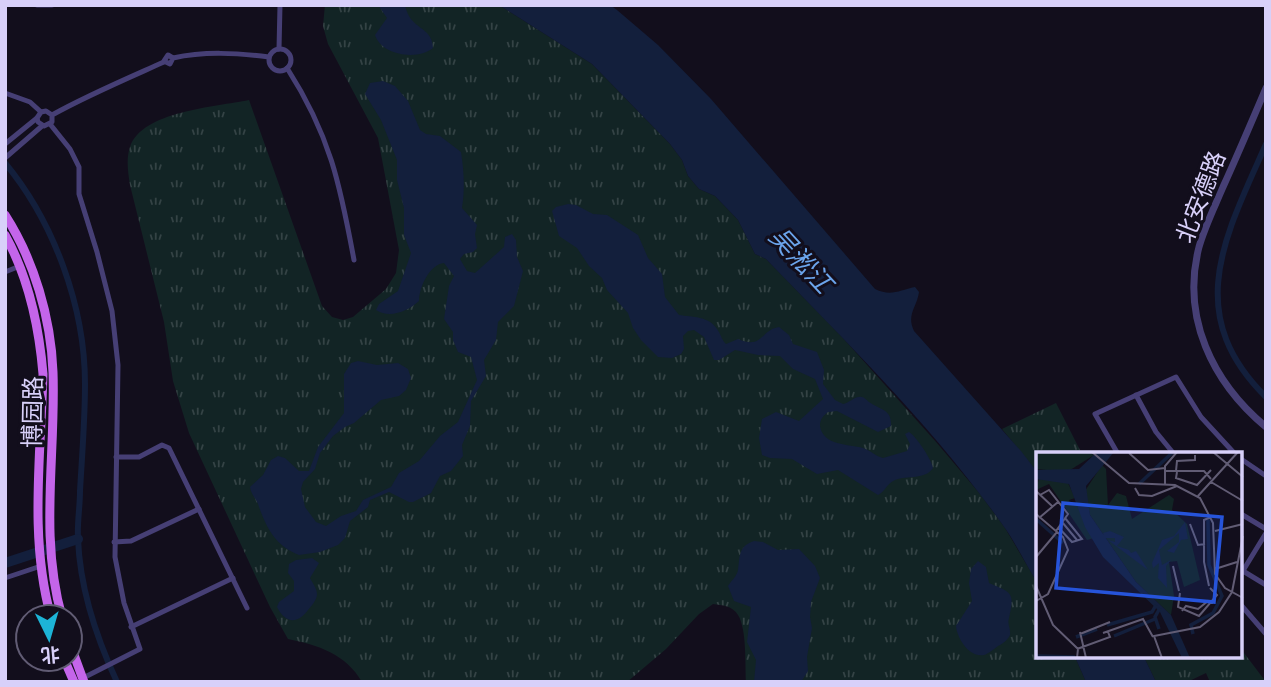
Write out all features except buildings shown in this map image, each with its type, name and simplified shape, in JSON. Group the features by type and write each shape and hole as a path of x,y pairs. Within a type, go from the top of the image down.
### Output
{"main road":[{"name":"博园路","path":"5,215 35,277 50,339 53,372 43,530"},
{"name":"博园路","path":"5,236 20,266 36,318 43,374 43,530 49,603"},
{"name":"博园路","path":"45,564 58,603"}],"street":[{"path":"37,5 52,5"},
{"path":"279,49 280,5"},
{"path":"284,50 290,55 290,64 287,68 275,70 269,57 272,52 284,50"},
{"path":"52,115 110,85 164,62 166,55 173,58 213,53 269,57"},
{"path":"287,68 312,112 332,157 354,260"},
{"name":"北安德路","path":"1266,88 1204,233 1196,264 1194,295 1199,327 1212,364 1237,399 1266,427"},
{"path":"5,93 30,102 42,125"},
{"path":"7,142 39,115 46,111 52,115"},
{"path":"52,115 50,124 76,158 80,174 79,194 110,303 118,365 114,542 131,627 140,649 80,680"},
{"path":"5,158 42,125 50,124"},
{"path":"5,272 20,266"},
{"path":"1117,452 1095,414 1176,377 1201,417 1234,452"},
{"path":"1136,395 1156,432 1172,452"},
{"path":"116,457 136,458 162,445 169,448 247,608"},
{"path":"1243,460 1266,477"},
{"path":"114,542 131,541 199,509"},
{"path":"1243,515 1266,532 1243,568"},
{"path":"5,578 45,564"},
{"path":"1243,571 1266,585"},
{"path":"131,627 233,578"},
{"path":"1243,608 1266,634"}],"green space":[{"path":"325,5 499,5 592,64 670,144 682,160 688,176 699,189 715,196 738,220 755,254 766,259 842,337 980,494 1005,528 1036,581 1036,659 1076,659 1086,682 746,682 741,621 733,610 713,604 627,682 362,682 348,664 330,652 288,639 270,607 189,433 173,381 164,322 130,185 128,161 130,147 137,135 149,125 200,108 249,100 322,306 332,317 343,320 353,317 386,289 396,273 399,250 378,138 328,44 323,26"},
{"path":"1056,403 1081,452 1036,452 1036,471 1002,429"},
{"path":"1243,652 1266,682 1210,682 1206,673 1187,682 1156,682 1145,659 1243,659"}],"water":[{"path":"378,5 405,5 411,19 429,35 433,48 409,55 384,47 375,35 387,18"},
{"name":"吴淞江","path":"499,5 610,5 658,45 711,99 875,289 891,293 915,287 919,292 911,320 914,331 1036,470 1036,581 1007,531 919,420 766,259 755,254 738,220 715,196 699,189 688,176 682,160 670,144 592,64"},
{"path":"383,81 395,86 408,101 420,130 426,134 440,136 461,152 464,180 462,208 477,225 477,248 460,259 467,271 475,273 504,247 505,237 512,234 516,240 517,257 523,271 514,306 498,322 496,340 484,360 486,376 471,401 470,426 462,445 463,456 451,471 440,476 431,493 413,502 389,492 370,500 368,507 350,521 345,538 338,545 320,552 299,555 284,547 273,536 250,487 263,475 271,460 278,456 285,458 299,471 309,471 318,447 344,413 344,374 351,363 398,363 408,369 411,378 406,390 399,396 381,400 354,423 333,436 320,453 315,469 303,482 301,489 305,507 316,522 326,526 341,516 356,511 363,500 391,487 399,473 419,461 440,436 458,422 477,380 471,357 458,352 453,332 444,319 449,286 454,276 444,263 430,272 415,305 393,314 376,310 379,304 398,291 411,253 404,235 404,208 397,180 397,160 381,120 365,94 370,83"},
{"path":"568,204 593,214 607,215 638,235 648,258 662,274 665,297 679,315 710,322 726,344 738,339 746,342 757,341 779,327 789,335 793,344 817,352 824,370 823,384 835,400 843,404 862,397 890,416 891,426 878,432 837,411 828,412 822,418 820,426 822,433 831,441 866,449 883,458 907,451 910,444 905,434 909,432 923,448 933,468 921,476 895,480 878,495 838,470 817,474 792,459 762,455 759,438 762,419 776,412 799,421 823,399 815,379 793,369 780,356 735,350 719,360 714,360 704,337 694,330 683,336 684,349 681,354 672,358 658,357 641,340 628,313 607,290 602,278 589,266 577,248 559,236 552,211"},
{"path":"754,541 763,542 778,550 799,549 815,566 820,578 811,602 812,628 807,657 808,671 801,682 754,682 756,660 747,642 751,607 734,601 728,586 737,572 742,549"},
{"path":"312,558 319,563 310,578 316,590 316,599 300,618 287,619 277,607 279,602 294,591 294,581 288,573 289,564 296,560"},
{"path":"978,561 986,567 989,583 1010,594 1011,598 1010,635 984,655 973,653 965,646 956,626 972,601 969,583 971,569"},
{"path":"1076,659 1145,659 1156,682 1086,682"}],"waterway":[{"path":"1266,144 1226,242 1219,273 1218,304 1225,335 1240,366 1266,397"},
{"path":"5,163 23,186 52,239 73,296 84,355 85,384 79,557 90,612 117,682"},
{"path":"5,563 78,539"}]}
